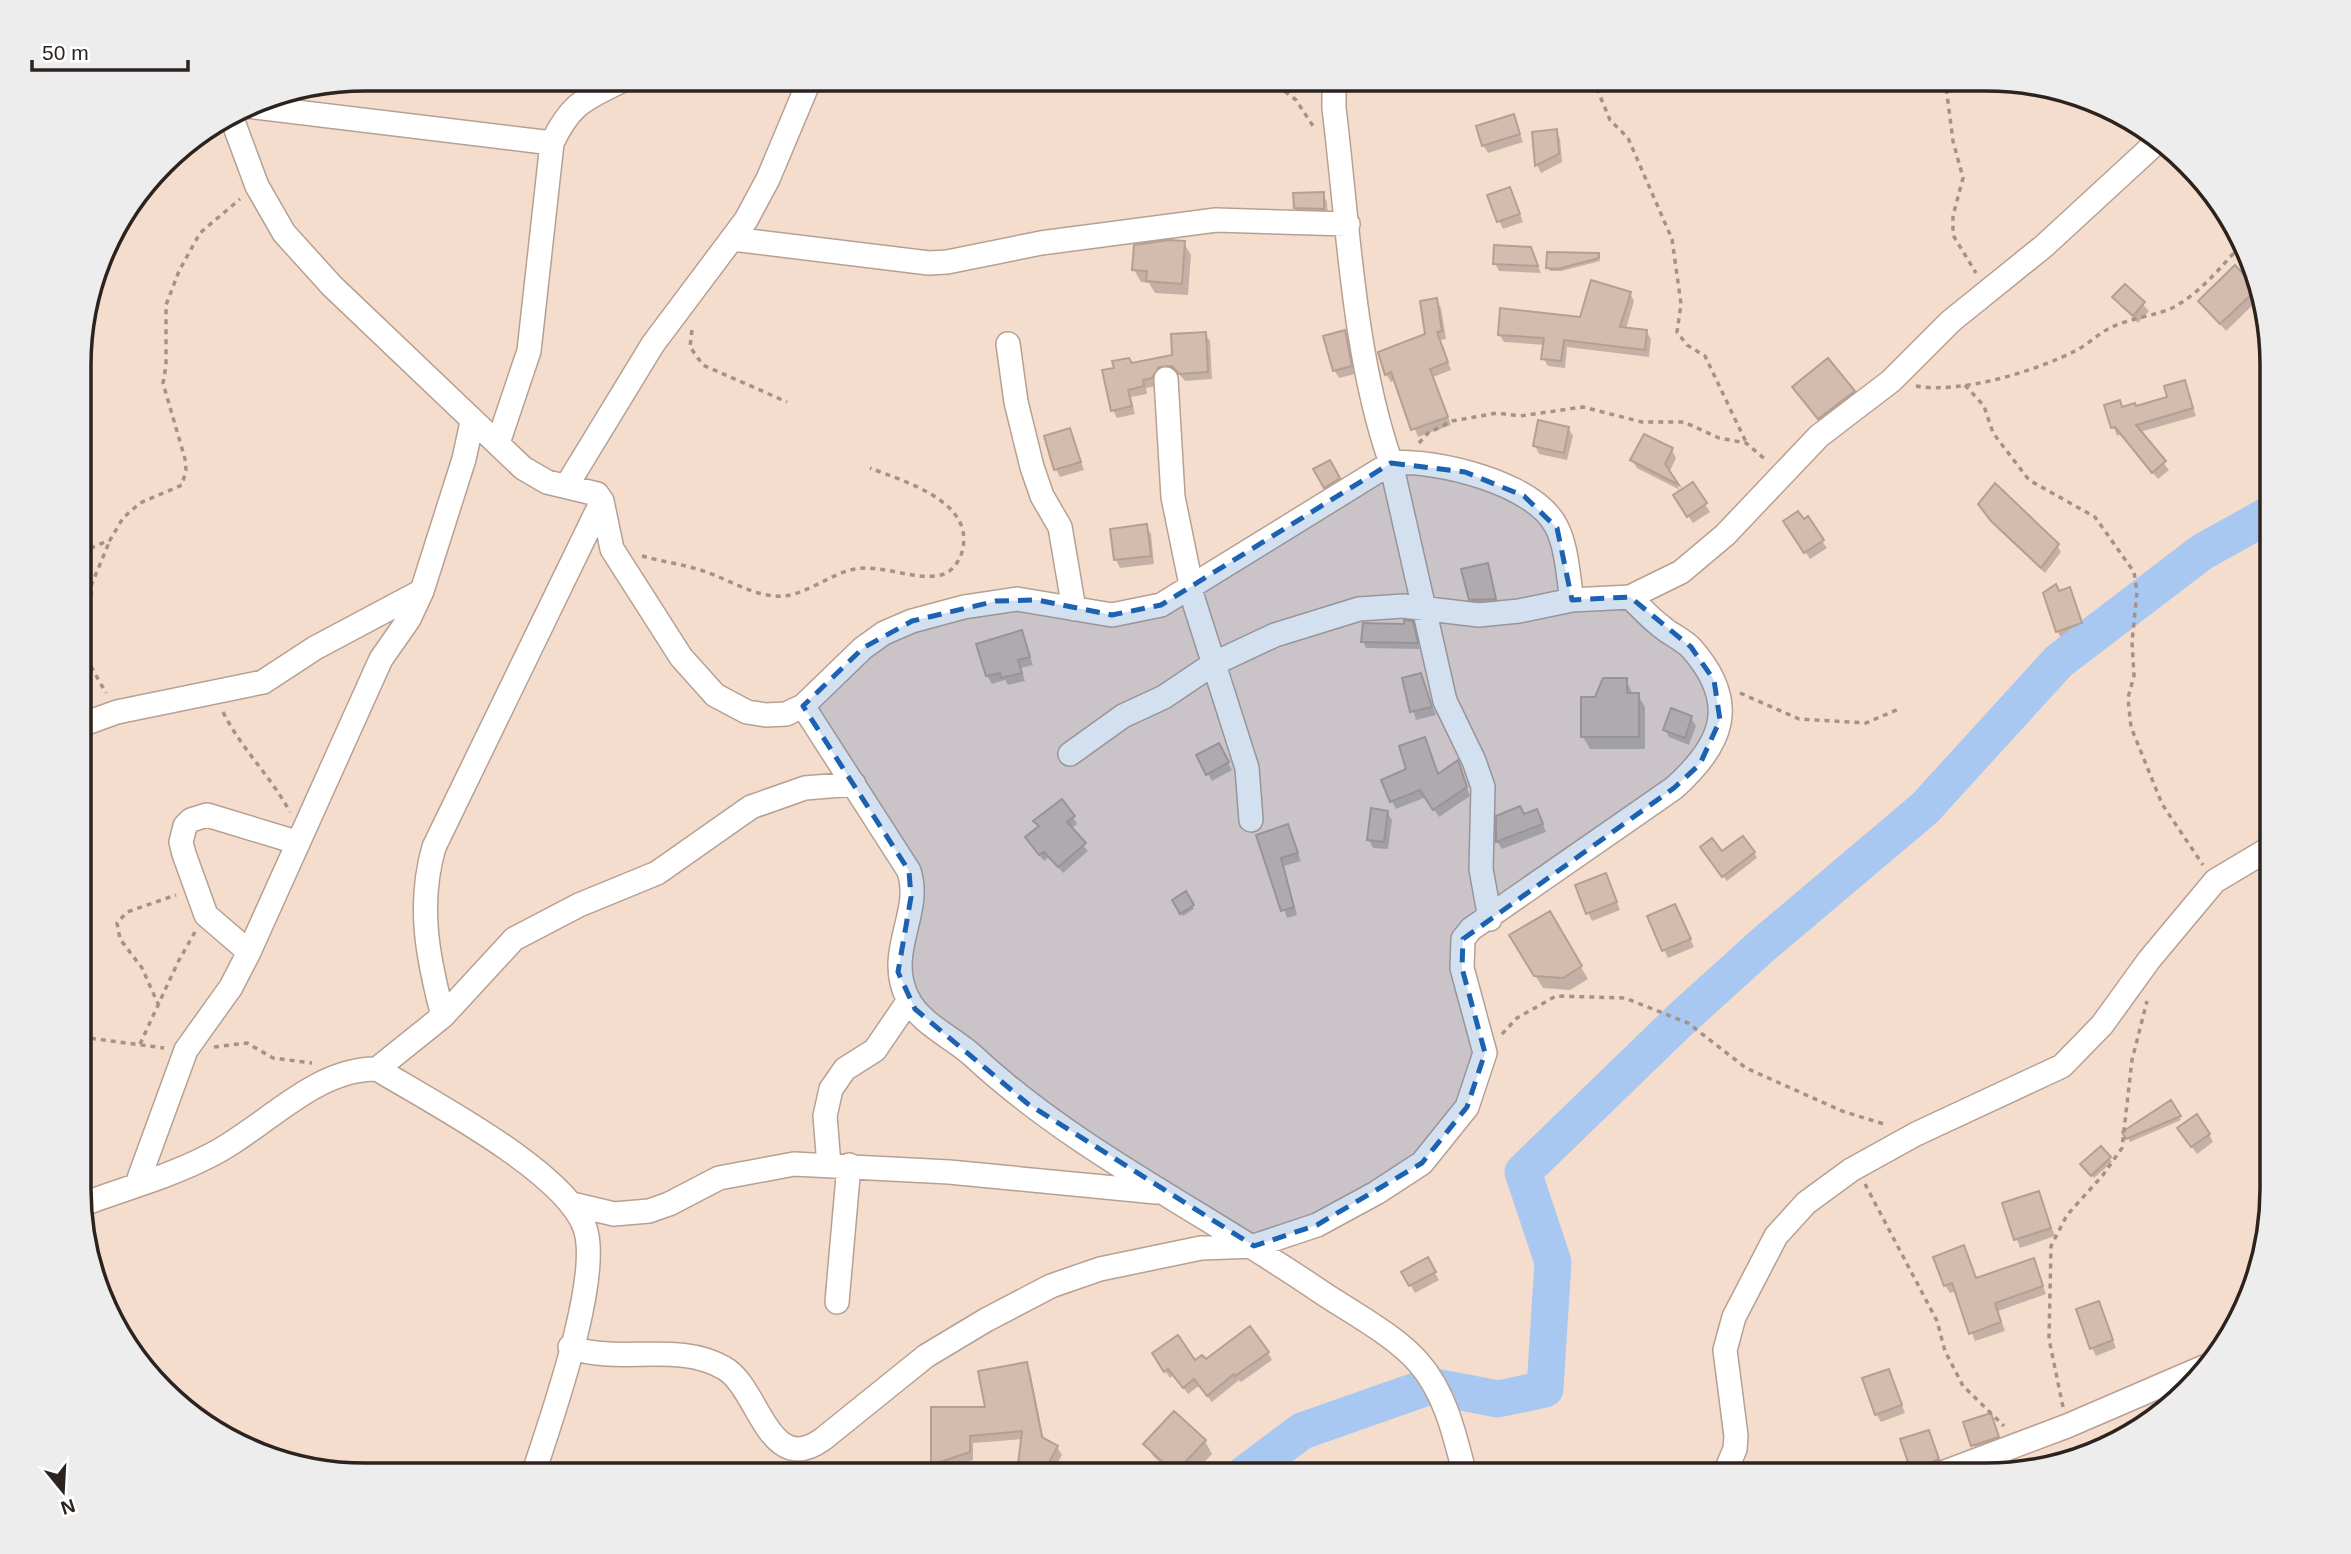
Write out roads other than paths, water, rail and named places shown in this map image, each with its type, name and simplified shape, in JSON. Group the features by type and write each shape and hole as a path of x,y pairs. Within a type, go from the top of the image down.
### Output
{"street":[{"path":"498,443 529,351 552,143 564,118 575,105 602,91"},
{"path":"567,485 653,344 733,239 768,178 805,91"},
{"path":"1335,91 1362,337 1379,429 1397,462 1434,659 1445,701 1475,761 1483,787 1481,869 1490,919"},
{"path":"269,109 552,143"},
{"path":"234,125 257,186 284,233 332,286 472,422 536,478 590,490 602,500 612,549 681,657 715,695 747,712 786,714 803,706 863,648 884,633 912,621 964,607 1017,599 1112,615 1161,605 1397,462 1465,472 1524,496 1547,512 1558,528 1572,600"},
{"path":"1070,754 1123,716 1164,697 1213,664 1275,635 1359,609 1403,606 1479,615 1518,611 1572,600 1630,597 1690,565 1726,535 1819,436 1891,380 1951,321 2043,246 2152,147"},
{"path":"733,239 929,263 1104,233 1216,220 1348,224"},
{"path":"1008,344 1022,428 1042,496 1060,527 1074,609"},
{"path":"1166,379 1173,497 1190,586 1247,768 1251,820"},
{"path":"136,1184 186,1050 231,987 381,659 409,619 422,591 464,459 472,422"},
{"path":"443,1016 425,939 426,888 434,847 602,500"},
{"path":"91,721 117,712 263,682 314,648 422,591"},
{"path":"570,1347 602,1356 691,1357 724,1368 740,1382 777,1440 791,1448 806,1448 823,1438 926,1356 1051,1286 1084,1273 1201,1248 1254,1246 1317,1225 1376,1194 1422,1163 1468,1107 1485,1053 1462,968 1460,951 1463,939 1471,929 1490,919 1674,788 1700,764 1715,741 1720,720 1720,703 1714,680 1691,647 1662,628 1630,597"},
{"path":"803,706 899,852 913,882 898,972 909,1000 938,1030 1028,1104 1163,1193 1254,1246 1381,1333 1419,1363 1448,1412 1462,1463"},
{"path":"92,1201 217,1152 307,1093 344,1073 377,1069 443,1016 514,939 579,905 657,873 751,807 805,788 854,784"},
{"path":"248,952 205,915 181,842 185,826 191,820 207,816 298,837"},
{"path":"1729,1463 1735,1449 1736,1436 1725,1350 1734,1317 1776,1236 1806,1203 1861,1165 1916,1134 2062,1066 2080,1051 2102,1025 2148,960 2215,881 2260,855"},
{"path":"837,1302 839,1165 825,1115 831,1089 845,1069 875,1050 909,1000"},
{"path":"377,1069 504,1147 572,1205 586,1231 589,1263"},
{"path":"572,1205 614,1214 649,1211 719,1178 794,1164 839,1165 1163,1193"},
{"path":"536,1463 570,1347 589,1263 614,1214"},
{"path":"1968,1463 2067,1426 2189,1374"}],"waterway":[{"path":"1259,1463 1302,1431 1430,1386 1498,1399 1545,1389 1553,1262 1523,1172 1680,1020 1764,944 1925,808 2059,661 2202,552 2260,520"}]}
